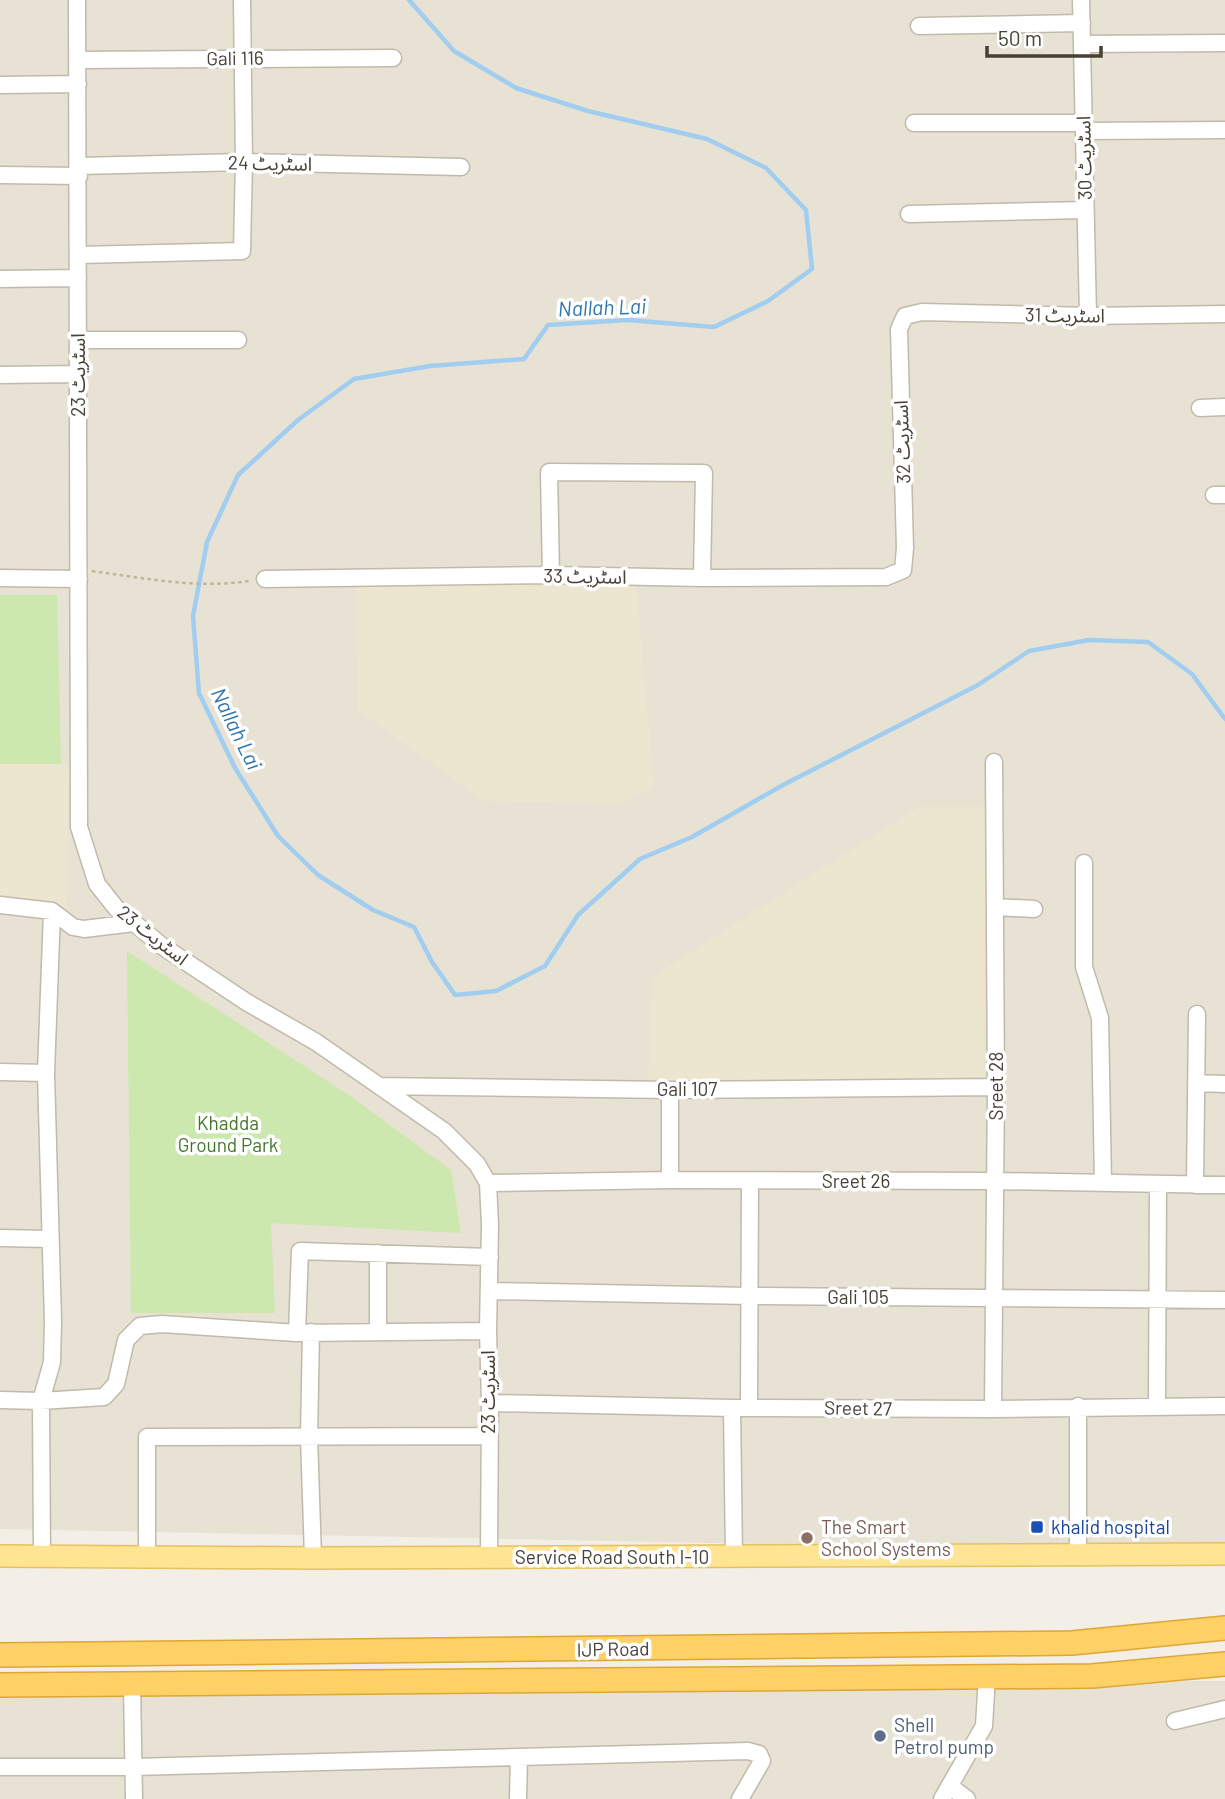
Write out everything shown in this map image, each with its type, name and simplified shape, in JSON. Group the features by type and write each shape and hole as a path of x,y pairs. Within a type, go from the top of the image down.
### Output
{"highway":[{"name":"IJP Road","path":"0,1655 1072,1643 1225,1628"},
{"path":"486,1651 487,1681"},
{"name":"IJP Road","path":"0,1685 1092,1676 1225,1664"}],"main road":[{"name":"Service Road South I-10","path":"0,1556 734,1558 1225,1555"}],"street":[{"name":"اسٹریٹ 23","path":"77,0 79,827 97,884 116,908 162,946 248,1003 316,1042 444,1131 477,1164 488,1183 489,1557"},
{"path":"79,255 242,251 242,0"},
{"name":"اسٹریٹ 30","path":"1081,0 1088,316"},
{"path":"919,26 1082,23"},
{"path":"1082,44 1225,43"},
{"name":"Gali 116","path":"77,60 393,58"},
{"path":"0,85 78,84"},
{"path":"914,123 1225,130"},
{"name":"اسٹریٹ 24","path":"0,175 244,162 461,167"},
{"path":"909,214 1084,210"},
{"path":"0,279 78,278"},
{"name":"اسٹریٹ 31","path":"905,316 922,312 1088,316 1225,314"},
{"name":"اسٹریٹ 32","path":"903,570 905,548 899,329 905,316"},
{"path":"78,340 238,340"},
{"path":"0,375 78,374"},
{"path":"1200,408 1225,407"},
{"path":"551,575 549,472 704,473 702,579"},
{"name":"اسٹریٹ 33","path":"265,579 551,575 702,579 886,577 903,570"},
{"path":"0,578 79,574"},
{"name":"Sreet 28","path":"993,1409 996,1087 994,762"},
{"path":"1084,863 1084,967 1100,1018 1103,1183"},
{"path":"0,905 52,911 73,927 84,929 134,923"},
{"path":"995,907 1034,909"},
{"path":"42,1556 41,1401 52,1362 53,1280 46,1073 52,911"},
{"path":"1195,1185 1197,1014"},
{"path":"0,1072 46,1073"},
{"path":"1196,1083 1225,1084"},
{"name":"Gali 107","path":"379,1086 670,1090 996,1087"},
{"path":"670,1090 670,1180"},
{"name":"Sreet 26","path":"488,1183 670,1180 1225,1185"},
{"path":"734,1558 740,1407 750,1296 750,1181"},
{"path":"1157,1407 1158,1184"},
{"path":"0,1238 50,1239"},
{"path":"313,1558 300,1251 490,1257"},
{"path":"377,1332 378,1253"},
{"name":"Gali 105","path":"490,1291 1225,1300"},
{"path":"0,1400 41,1401 104,1397 116,1384 126,1340 140,1326 162,1324 304,1333 488,1331"},
{"name":"Sreet 27","path":"490,1403 993,1409 1225,1406"},
{"path":"1078,1406 1078,1555"},
{"path":"147,1558 147,1437 489,1436"},
{"path":"967,1799 946,1792 984,1726 987,1676"},
{"path":"132,1685 134,1799"},
{"path":"1175,1721 1225,1709"},
{"path":"0,1768 748,1751 759,1754 762,1761 740,1799"},
{"path":"519,1757 519,1799"}],"path":[{"path":"79,574 229,584 265,579"}],"shaded area":[{"path":"0,0 1225,0 1225,1553 0,1529"},
{"path":"636,582 654,787 622,804 484,801 358,710 355,583"},
{"path":"0,764 69,764 67,907 0,906"},
{"path":"919,807 987,807 984,1082 648,1083 652,977"},
{"path":"1225,1681 1225,1799 0,1799 0,1683"}],"green space":[{"path":"0,595 57,595 61,764 0,764"},
{"name":"Khadda Ground Park","path":"127,951 349,1095 451,1170 461,1233 271,1223 275,1313 131,1313"}],"waterway":[{"name":"Nallah Lai","path":"409,0 454,51 516,88 588,111 707,139 766,168 806,210 812,269 768,301 714,327 628,320 548,325 524,359 430,366 354,379 298,420 238,475 207,542 193,616 199,693 235,768 278,836 318,875 373,910 414,927 432,962 455,995 496,991 545,966 578,915 640,859 692,837 783,785 978,685 1029,651 1089,640 1148,642 1192,674 1225,719"}],"place":[{"name":"khalid hospital","path":"1037,1527"},
{"name":"The Smart School Systems","path":"807,1538"},
{"name":"Shell Petrol pump","path":"880,1736"}]}
